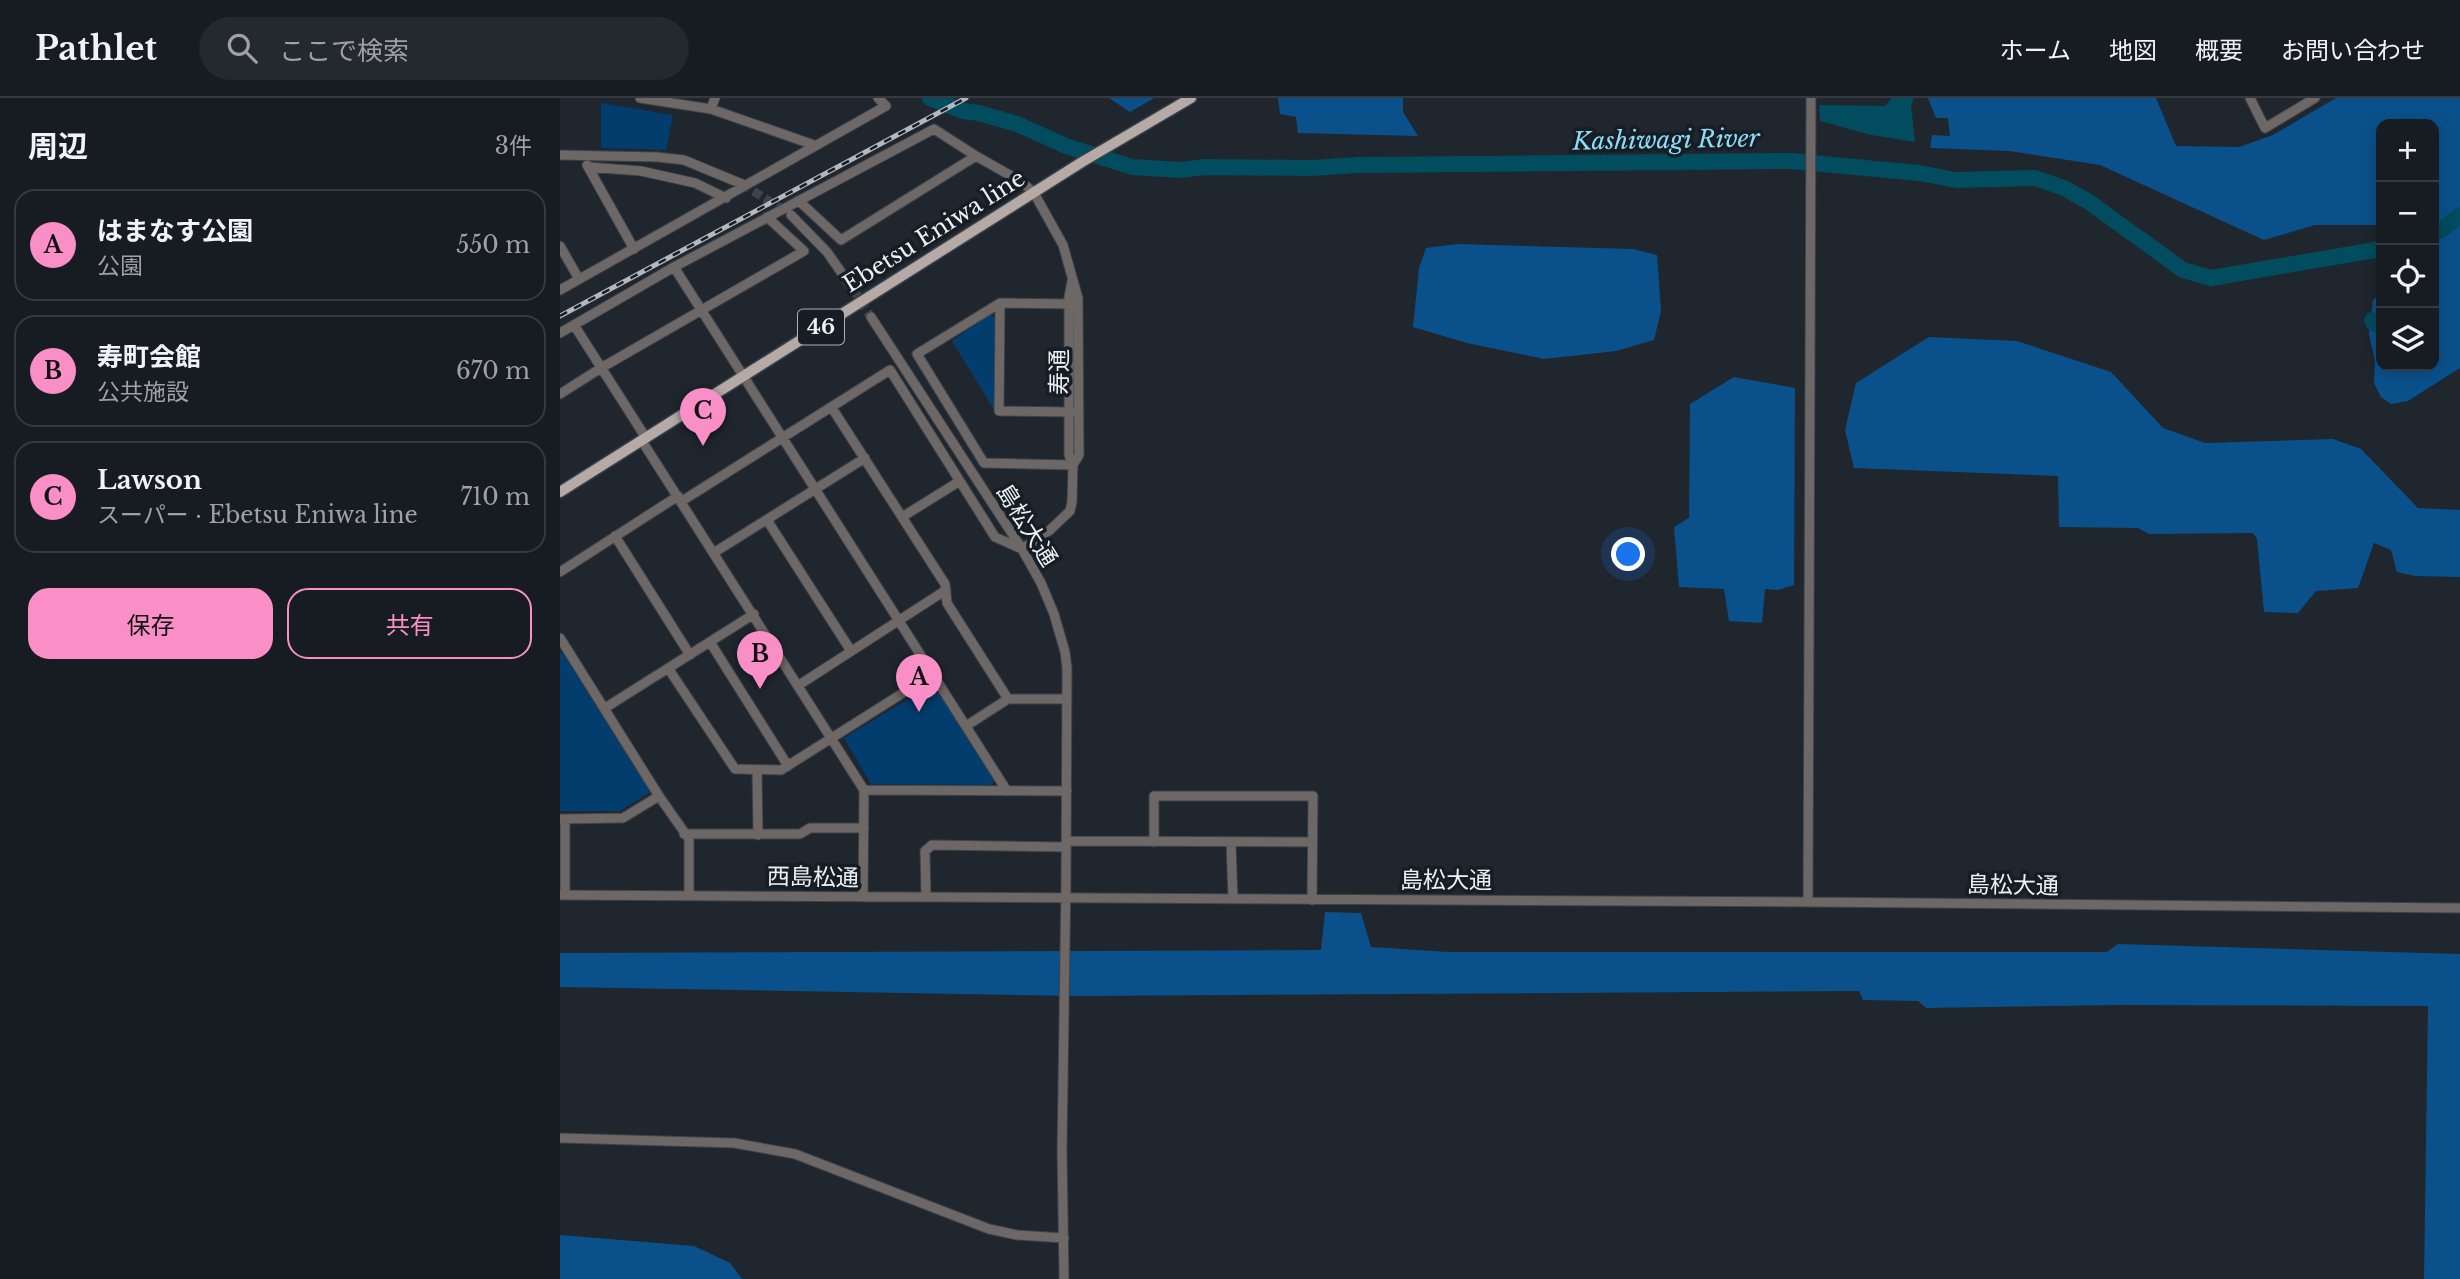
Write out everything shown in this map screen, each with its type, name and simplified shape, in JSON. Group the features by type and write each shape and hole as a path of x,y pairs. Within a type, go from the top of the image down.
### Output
{"main road":[{"name":"Ebetsu Eniwa line","path":"560,492 1082,162 1191,98"}],"street":[{"path":"640,98 711,109 814,145"},
{"path":"711,109 715,98"},
{"path":"560,290 886,106 878,98"},
{"path":"1808,902 1811,98"},
{"path":"2250,98 2265,128 2315,98"},
{"path":"2292,98 2297,108"},
{"path":"560,333 674,267 934,129 1022,182 1034,193"},
{"path":"560,155 684,160 742,184"},
{"path":"581,155 634,249"},
{"path":"799,201 841,240 975,156"},
{"path":"588,167 641,171 695,183 726,198"},
{"name":"寿通","path":"1022,549 1050,530 1070,511 1073,465 1079,455 1074,412 1074,304 1070,264 1063,245 1034,193"},
{"path":"791,215 827,252 853,289"},
{"path":"560,394 804,251 767,217"},
{"path":"560,246 579,279"},
{"path":"674,267 1007,791"},
{"path":"1073,465 984,463 917,354 1000,303 1074,304"},
{"path":"1000,303 999,411 1074,412"},
{"name":"島松大通","path":"871,317 1022,549 1041,583 1057,625 1065,652 1067,699 1066,898 2460,908"},
{"path":"574,325 680,499 864,790 863,897"},
{"path":"560,572 784,439 890,370 995,537 1022,549"},
{"path":"832,408 945,584 947,603 1008,699"},
{"path":"715,552 865,458"},
{"path":"902,517 960,481"},
{"path":"767,520 851,651"},
{"path":"615,537 690,655"},
{"path":"799,685 946,590"},
{"path":"605,708 754,614"},
{"path":"710,642 788,766"},
{"path":"561,643 689,839 689,895"},
{"path":"668,668 735,769 757,771 781,770 933,674"},
{"path":"966,726 1008,699 1067,699"},
{"path":"757,771 758,835"},
{"path":"864,790 1067,791"},
{"path":"563,895 563,819 623,818 659,796"},
{"path":"1154,842 1154,796 1313,796 1312,900"},
{"path":"684,834 800,834 810,828 864,828"},
{"path":"926,897 925,851 932,845 1312,842"},
{"path":"1231,843 1233,899"},
{"name":"西島松通","path":"563,895 1066,898"},
{"path":"1064,1279 1062,1150 1066,898"},
{"path":"560,1138 734,1143 795,1154 989,1229 1017,1235 1064,1238"}],"shaded area":[{"path":"1109,98 1154,98 1130,112"},
{"path":"1278,98 1403,98 1403,112 1418,136 1298,133 1296,117 1280,114"},
{"path":"1892,98 1914,98 1911,105 1915,142 1871,135 1820,121 1819,105 1885,106"},
{"path":"1928,98 2156,98 2176,146 2239,147 2273,135 2336,98 2460,98 2460,368 2408,401 2391,404 2381,397 2374,383 2375,361 2369,334 2373,300 2376,297 2376,371 2439,371 2439,119 2376,119 2376,225 2315,225 2264,240 2100,165 2009,151 1930,148 1932,135 1950,136 1948,118 1936,118"},
{"path":"601,103 673,115 666,150 601,148"},
{"path":"1458,244 1633,249 1657,255 1661,311 1654,340 1616,351 1544,359 1467,343 1413,327 1419,268 1426,248"},
{"path":"2375,312 2376,333 2367,328 2364,320 2367,313"},
{"path":"990,314 995,318 994,410 952,341"},
{"path":"1929,337 2017,341 2111,372 2163,428 2205,443 2333,439 2361,449 2418,508 2460,510 2460,577 2415,576 2397,572 2391,550 2374,543 2358,588 2316,591 2298,613 2264,612 2257,539 2253,533 2149,534 2138,528 2059,527 2058,476 1854,468 1845,430 1856,383"},
{"path":"1734,377 1795,388 1794,585 1778,590 1765,589 1762,623 1729,621 1724,589 1679,587 1674,527 1689,518 1690,404"},
{"path":"560,652 649,790 649,793 620,811 560,811"},
{"path":"934,685 994,779 992,785 871,784 844,738"},
{"path":"1325,912 1361,913 1371,947 1448,952 2107,952 2118,944 2460,954 2460,1279 2424,1279 2428,1006 2119,1005 1926,1008 1918,1001 1863,1000 1859,991 1081,996 560,987 560,953 1321,950"},
{"path":"560,1235 694,1246 730,1263 742,1279 560,1279"}],"waterway":[{"name":"Kashiwagi River","path":"930,98 963,111 1017,124 1066,146 1132,167 1180,170 1205,167 1791,161 1919,173 1956,180 2035,178 2064,188 2089,202 2183,270 2211,278 2376,250"},
{"name":"Kashiwagi River","path":"2439,231 2460,215"}],"tunnel":[{"path":"742,184 788,213"},
{"path":"853,289 871,317"}],"railway":[{"path":"560,316 966,98"}],"place":[{"name":"Lawson","path":"703,446"},
{"name":"寿町会館","path":"760,689"},
{"name":"はまなす公園","path":"919,712"}]}
